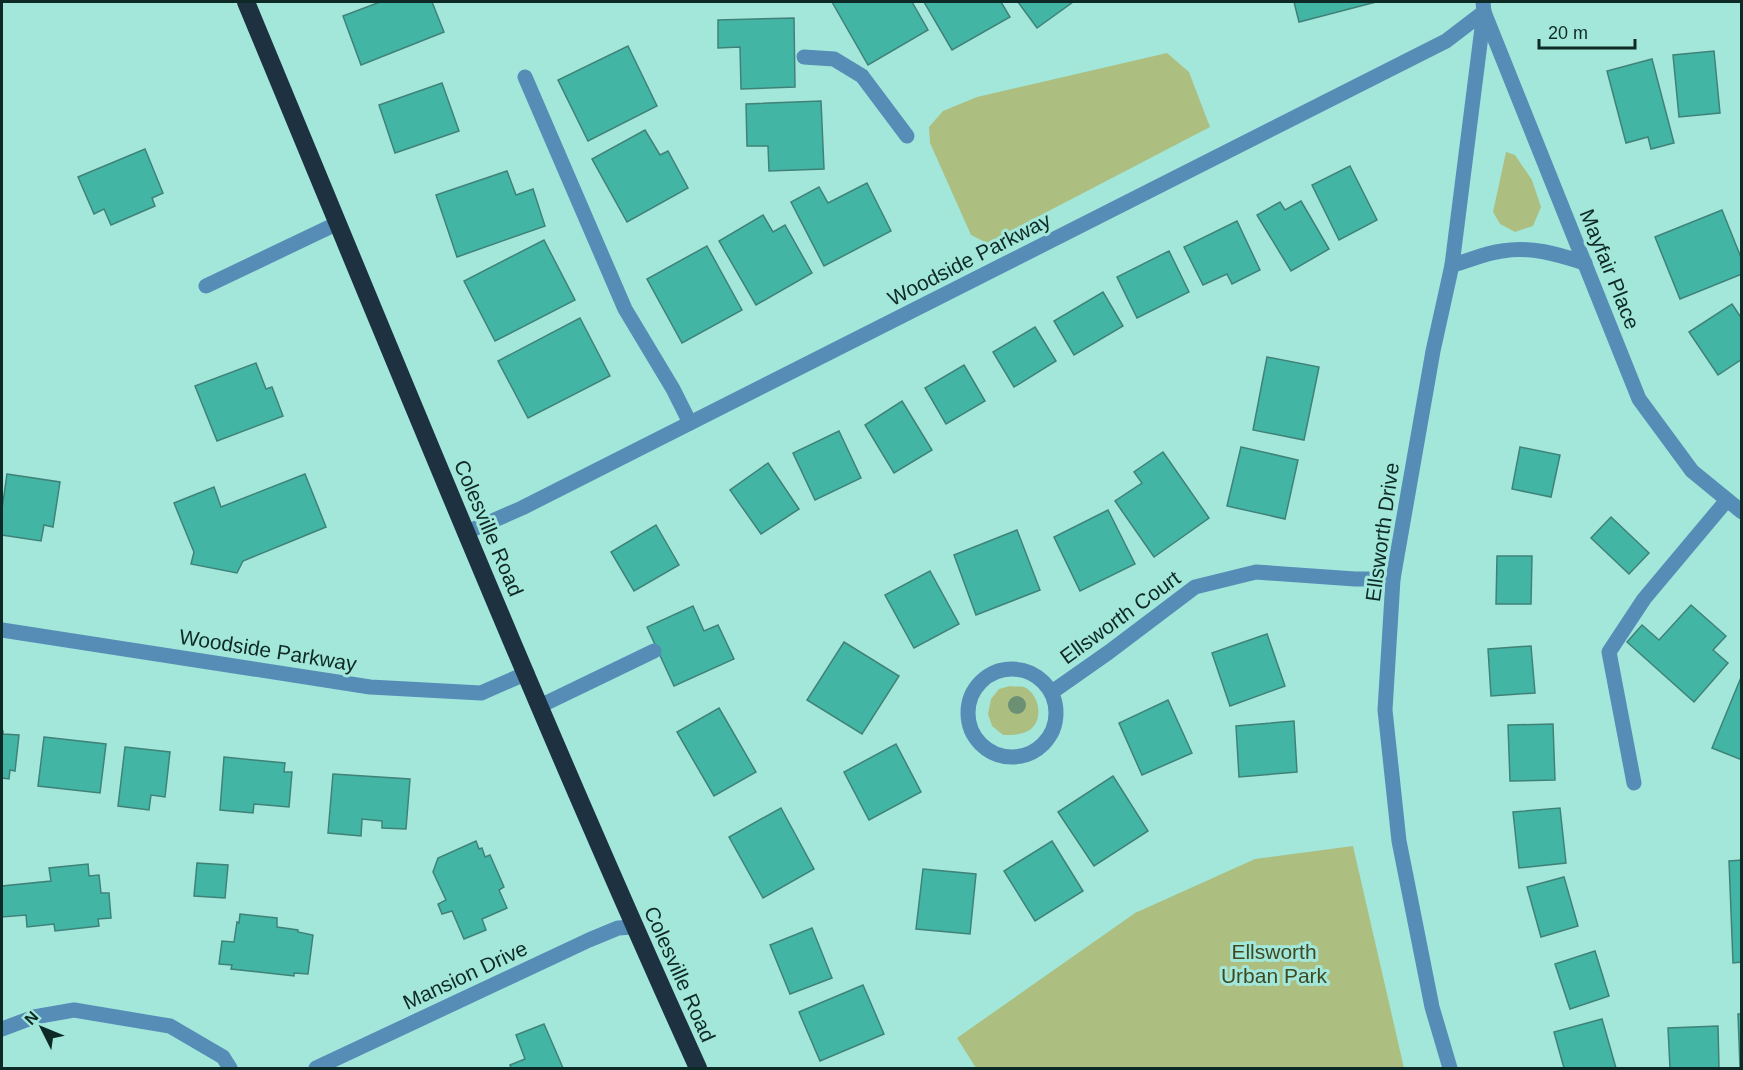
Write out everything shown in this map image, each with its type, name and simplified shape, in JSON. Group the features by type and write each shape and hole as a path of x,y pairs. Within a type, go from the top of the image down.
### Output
{"highway":[{"name":"Colesville Road","path":"246,2 540,706 634,927 698,1068"}],"street":[{"name":"Mayfair Place","path":"1484,7 1639,399 1692,471 1742,512"},
{"name":"Ellsworth Drive","path":"1450,1068 1432,1007 1399,841 1385,710 1393,579 1433,351 1452,266 1484,7"},
{"name":"Woodside Parkway","path":"467,532 522,508 1446,41 1484,7"},
{"path":"804,57 834,59 862,76 907,136"},
{"path":"525,76 626,309 674,389 690,423"},
{"path":"206,286 338,224"},
{"path":"1452,266 1501,251 1532,249 1552,252 1585,263"},
{"path":"1634,783 1609,652 1644,600 1727,500"},
{"name":"Ellsworth Court","path":"1052,692 1194,587 1256,572 1355,579 1393,579"},
{"name":"Woodside Parkway","path":"2,630 370,687 481,693 527,673"},
{"path":"540,706 654,651"},
{"name":"Ellsworth Court","path":"1015,668 1030,672 1042,680 1052,692 1057,705 1052,734 1044,745 1032,753 1018,757 1003,757 990,751 979,742 971,730 968,716 969,701 976,687 987,676 1000,670 1015,668"},
{"name":"Mansion Drive","path":"316,1068 589,940 618,928 634,927"},
{"path":"2,1029 34,1017 74,1010 170,1026 223,1057 230,1068"}],"green space":[{"path":"1167,53 1189,72 1210,127 987,243 971,235 930,143 929,127 943,111 977,97"},
{"path":"1506,152 1515,155 1532,180 1541,207 1533,226 1515,232 1500,224 1493,212"},
{"path":"1010,686 1024,687 1029,690 1038,706 1038,719 1028,731 1003,735 992,726 988,714 991,699 999,689"},
{"name":"Ellsworth Urban Park","path":"1353,846 1404,1068 976,1068 957,1038 1135,913 1255,859"}],"building":[{"path":"380,2 432,2 444,32 361,65 343,16"},
{"path":"832,2 912,2 928,30 868,65"},
{"path":"924,2 1001,2 1010,17 952,50"},
{"path":"1018,2 1073,2 1037,28"},
{"path":"1294,2 1376,2 1299,22"},
{"path":"794,18 795,87 741,89 740,47 718,48 718,20"},
{"path":"628,46 657,106 588,141 558,80"},
{"path":"1714,51 1720,113 1679,117 1673,55"},
{"path":"1652,59 1674,143 1651,149 1648,137 1626,143 1607,71"},
{"path":"442,83 459,131 395,153 379,105"},
{"path":"821,101 824,169 769,171 768,146 747,146 746,104"},
{"path":"645,130 660,155 668,151 688,188 627,222 592,159"},
{"path":"145,149 163,193 152,198 155,206 111,225 104,209 94,214 78,177"},
{"path":"1350,166 1377,220 1339,240 1312,185"},
{"path":"507,171 516,195 533,189 545,226 457,257 436,195"},
{"path":"867,183 891,231 824,266 791,202 819,187 828,203"},
{"path":"1301,201 1329,249 1291,271 1257,215 1280,202 1285,210"},
{"path":"1722,210 1742,260 1742,274 1680,299 1655,237"},
{"path":"763,215 773,232 785,225 812,273 756,305 719,241"},
{"path":"1237,221 1260,270 1232,284 1227,274 1203,285 1184,247"},
{"path":"544,240 575,300 495,341 464,281"},
{"path":"707,246 742,310 682,343 647,279"},
{"path":"1169,251 1189,292 1137,318 1117,277"},
{"path":"1103,292 1123,326 1074,355 1054,321"},
{"path":"1732,304 1742,319 1742,359 1718,375 1689,332"},
{"path":"580,318 610,376 528,418 498,361"},
{"path":"1035,327 1056,361 1014,387 993,352"},
{"path":"1267,357 1319,367 1304,440 1253,430"},
{"path":"256,363 266,389 272,387 283,416 217,441 195,386"},
{"path":"964,365 985,401 946,424 925,388"},
{"path":"902,401 932,450 894,473 865,425"},
{"path":"839,431 861,478 815,500 793,453"},
{"path":"1241,447 1298,460 1285,519 1227,506"},
{"path":"1520,447 1560,455 1551,497 1512,489"},
{"path":"1163,452 1209,518 1154,557 1115,501 1142,483 1134,472"},
{"path":"768,463 799,509 761,534 730,490"},
{"path":"7,474 60,482 53,527 44,525 41,541 2,535 2,509"},
{"path":"305,474 326,527 243,561 237,573 191,564 194,552 174,503 214,487 221,507"},
{"path":"1108,510 1135,564 1080,591 1054,537"},
{"path":"1611,517 1649,553 1629,574 1591,538"},
{"path":"656,525 679,565 634,591 611,552"},
{"path":"1017,530 1040,590 976,615 954,555"},
{"path":"1497,556 1532,556 1531,604 1496,604"},
{"path":"930,571 959,624 914,648 885,595"},
{"path":"1691,605 1726,636 1713,650 1728,663 1694,702 1627,642 1642,625 1659,640"},
{"path":"693,606 704,631 718,625 734,659 674,686 647,627"},
{"path":"1267,634 1285,686 1230,706 1212,653"},
{"path":"844,642 899,676 862,734 807,700"},
{"path":"1531,646 1535,693 1491,696 1488,649"},
{"path":"1742,675 1742,760 1712,748"},
{"path":"1168,700 1192,753 1142,775 1119,723"},
{"path":"719,708 756,772 714,796 677,732"},
{"path":"1294,721 1297,772 1239,777 1236,726"},
{"path":"1553,724 1555,780 1510,781 1508,725"},
{"path":"2,731 3,734 19,735 15,771 10,770 9,779 2,778"},
{"path":"44,737 106,744 100,793 38,786"},
{"path":"896,744 921,792 869,820 844,772"},
{"path":"125,747 170,752 165,797 151,795 149,810 118,806"},
{"path":"224,757 285,763 284,772 292,772 289,807 254,804 253,813 220,810"},
{"path":"333,774 410,779 406,829 382,828 382,821 362,819 361,836 328,833"},
{"path":"1113,776 1148,831 1094,866 1058,812"},
{"path":"781,808 814,869 763,898 729,837"},
{"path":"1560,808 1566,863 1519,868 1513,812"},
{"path":"476,841 485,857 490,855 504,887 499,890 507,908 482,919 486,930 464,939 452,911 442,914 438,904 446,900 433,872 438,858"},
{"path":"1052,841 1083,891 1035,921 1004,871"},
{"path":"1742,860 1742,962 1733,963 1729,861"},
{"path":"197,863 228,865 225,898 194,896"},
{"path":"88,864 89,876 99,875 101,893 109,893 111,918 98,919 99,926 55,931 54,924 27,927 26,915 2,917 2,886 51,881 49,868"},
{"path":"923,869 976,874 970,934 916,929"},
{"path":"1564,877 1578,926 1541,937 1527,887"},
{"path":"240,914 277,918 277,927 313,935 308,974 294,973 294,976 231,969 232,965 219,964 222,941 234,942"},
{"path":"812,928 832,978 790,994 770,945"},
{"path":"1595,951 1609,996 1570,1009 1555,964"},
{"path":"863,985 884,1034 820,1061 799,1012"},
{"path":"1738,1014 1742,1014 1742,1068 1740,1068"},
{"path":"1602,1019 1616,1068 1564,1068 1554,1032"},
{"path":"544,1024 563,1068 511,1068 510,1065 525,1059 516,1035"},
{"path":"1718,1026 1719,1068 1670,1068 1668,1028"}]}
